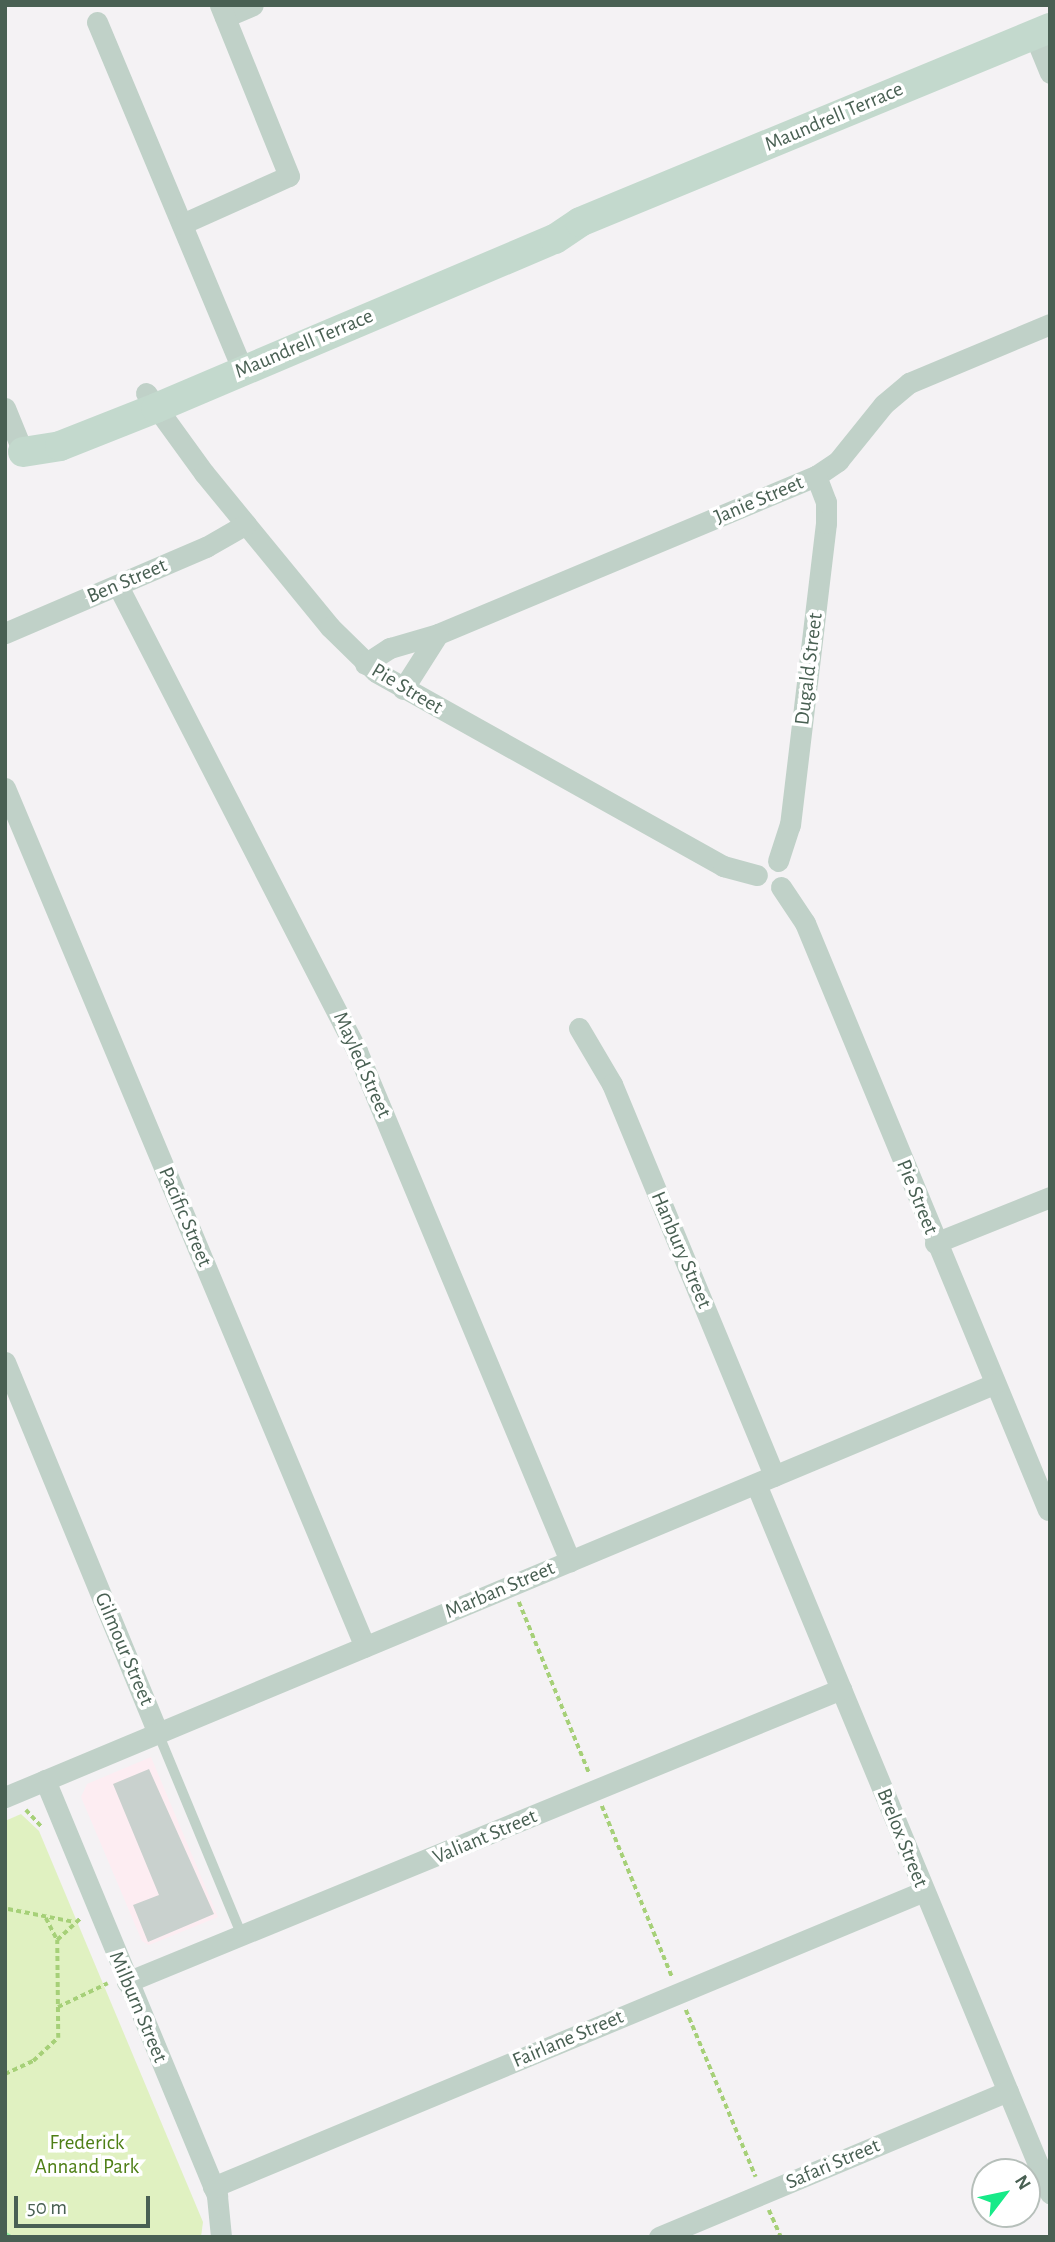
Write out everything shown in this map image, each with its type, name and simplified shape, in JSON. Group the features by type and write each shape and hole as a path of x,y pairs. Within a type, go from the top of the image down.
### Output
{"main road":[{"name":"Maundrell Terrace","path":"151,400 237,357 551,228 580,222 1042,31"},
{"name":"Maundrell Terrace","path":"14,456 55,432 151,400 555,239 580,222"}],"street":[{"path":"182,224 289,176 223,11 253,5"},
{"path":"97,22 237,357"},
{"path":"1042,31 1050,72"},
{"name":"Janie Street","path":"365,664 390,648 438,634 816,476 838,461 884,404 909,383 1050,324"},
{"name":"Pie Street","path":"151,400 246,524 365,664 402,689 723,866 757,875"},
{"path":"5,408 14,456"},
{"name":"Dugald Street","path":"778,861 790,825 826,523 826,502 816,476"},
{"name":"Ben Street","path":"5,632 223,539 246,524"},
{"name":"Mayled Street","path":"118,586 358,1051 570,1561"},
{"path":"402,689 438,634"},
{"name":"Pacific Street","path":"5,788 365,1647"},
{"path":"778,861 787,873 781,887 768,890 757,875 763,862 778,861"},
{"name":"Pie Street","path":"781,887 805,923 1049,1515"},
{"name":"Hanbury Street","path":"579,1028 612,1084 765,1480"},
{"path":"935,1243 1050,1197"},
{"name":"Gilmour Street","path":"5,1363 159,1733"},
{"name":"Marban Street","path":"5,1797 994,1384"},
{"name":"Brelox Street","path":"765,1480 841,1689 1050,2193"},
{"name":"Valiant Street","path":"118,1982 242,1936 841,1689"},
{"name":"Milburn Street","path":"45,1780 118,1982 213,2187 221,2209 221,2237"},
{"name":"Fairlane Street","path":"213,2187 924,1891"},
{"name":"Safari Street","path":"659,2237 1008,2091"}],"lane":[{"name":"Gilmour Street","path":"159,1733 242,1936"}],"path":[{"path":"512,1585 592,1782"},
{"path":"600,1801 674,1983"},
{"path":"8,1909 74,1922"},
{"path":"5,2074 33,2061 58,2038 57,1940 46,1918"},
{"path":"57,1940 81,1918"},
{"path":"58,2007 118,1982"},
{"path":"683,2002 758,2183"},
{"path":"767,2203 781,2237"}],"shaded area":[{"path":"151,1757 218,1917 149,1945 142,1941 81,1797 87,1784"}],"green space":[{"name":"Frederick Annand Park","path":"21,1814 39,1831 203,2222 201,2237 5,2237 5,1821"}],"building":[{"path":"149,1769 214,1914 148,1942 133,1905 159,1895 113,1784"}],"waterway":[{"path":"5,2234 10,2237"}]}
